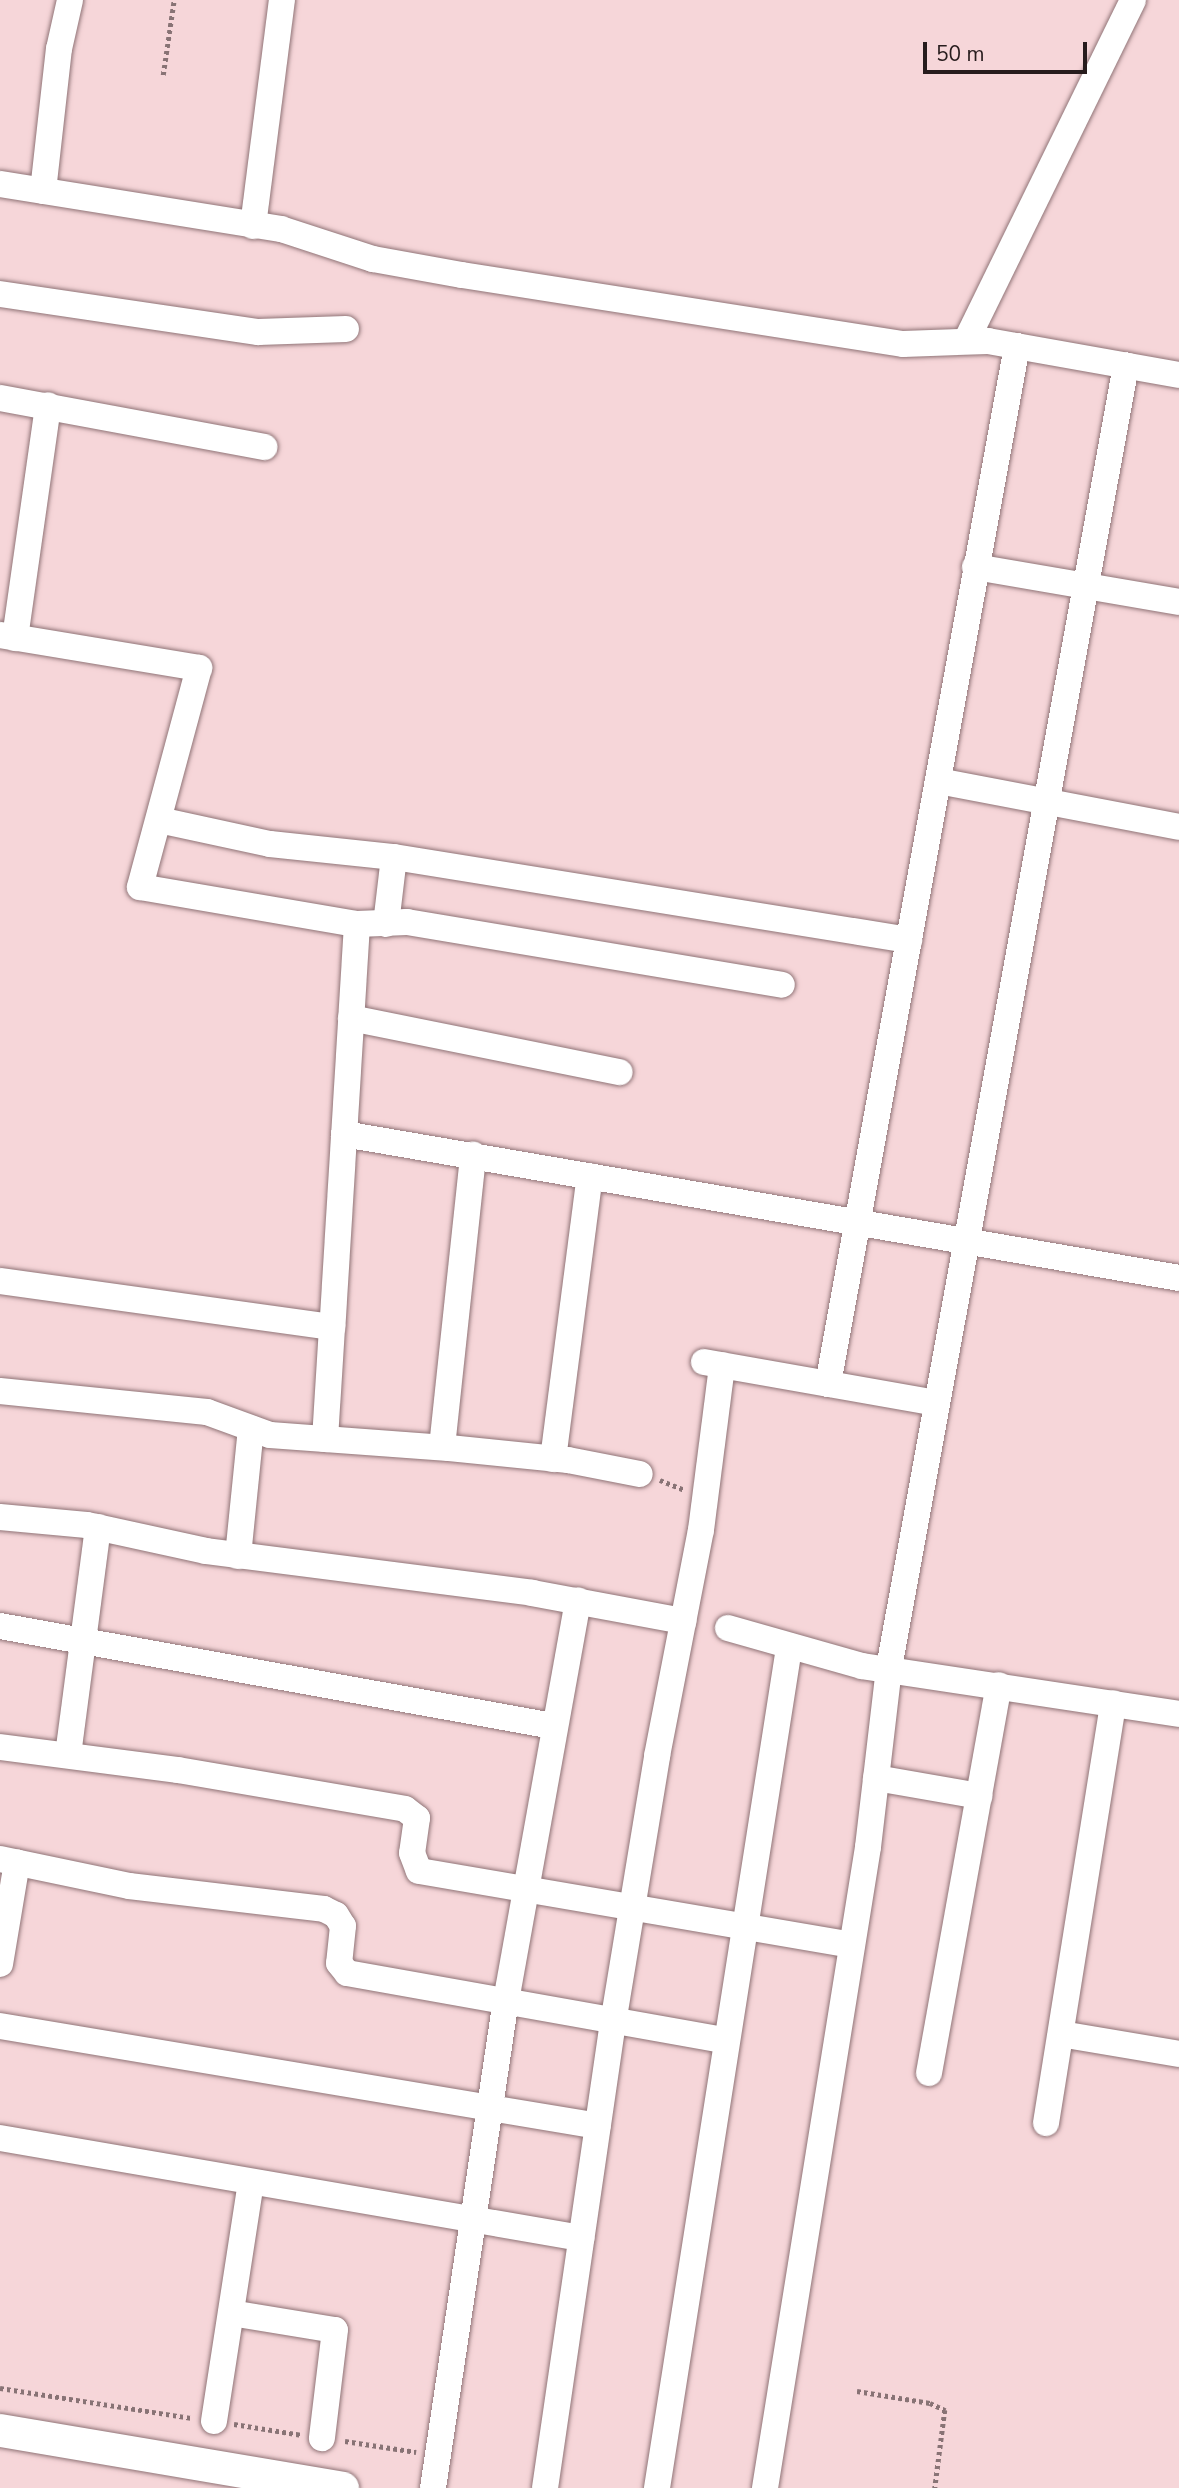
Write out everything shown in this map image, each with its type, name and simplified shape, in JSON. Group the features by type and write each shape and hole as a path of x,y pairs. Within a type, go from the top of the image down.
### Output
{"main road":[{"path":"0,2430 342,2488"}],"street":[{"path":"43,191 59,49 70,0"},
{"path":"253,226 282,0"},
{"path":"967,340 1132,0"},
{"path":"0,184 281,229 407,266 771,325 902,344 967,340 1017,346 1179,375"},
{"path":"0,294 258,332 346,329"},
{"path":"828,1384 1017,346"},
{"path":"765,2488 852,1945 889,1668 964,1239 1126,365"},
{"path":"0,398 265,447"},
{"path":"48,405 7,636 199,668 140,887 357,924 407,922 782,985"},
{"path":"975,567 1179,602"},
{"path":"938,781 1179,827"},
{"path":"159,820 270,844 394,857 909,940"},
{"path":"386,924 394,857"},
{"path":"325,1439 357,924"},
{"path":"351,1018 620,1072"},
{"path":"344,1134 1179,1278"},
{"path":"442,1447 473,1155"},
{"path":"554,1459 590,1176"},
{"path":"0,1281 332,1327"},
{"path":"545,2488 614,2017 705,1498 713,1364 936,1403"},
{"path":"0,1391 207,1412 270,1435 442,1447 554,1459 640,1474"},
{"path":"238,1556 251,1429"},
{"path":"0,1517 98,1527 238,1556 578,1600 683,1621"},
{"path":"68,1755 98,1527"},
{"path":"433,2488 488,2111 578,1600"},
{"path":"0,1626 554,1726"},
{"path":"728,1628 789,1648 862,1667 889,1668 1179,1714"},
{"path":"657,2488 725,2040 789,1648"},
{"path":"929,2073 999,1685"},
{"path":"1046,2123 1113,1703"},
{"path":"0,1747 68,1755 405,1809 417,1818 412,1853 419,1871 525,1892 852,1945"},
{"path":"876,1779 979,1796"},
{"path":"0,1964 8,1860 129,1886 324,1909 343,1926 341,1970 506,2001 614,2017 725,2040"},
{"path":"0,2026 488,2111 598,2126"},
{"path":"1061,2034 1179,2054"},
{"path":"0,2138 471,2222 581,2238"},
{"path":"214,2421 251,2183"},
{"path":"231,2313 335,2330 322,2438"}],"path":[{"path":"163,75 174,0"},
{"path":"640,1474 705,1498"},
{"path":"857,2391 930,2403 945,2410 935,2488"}]}
